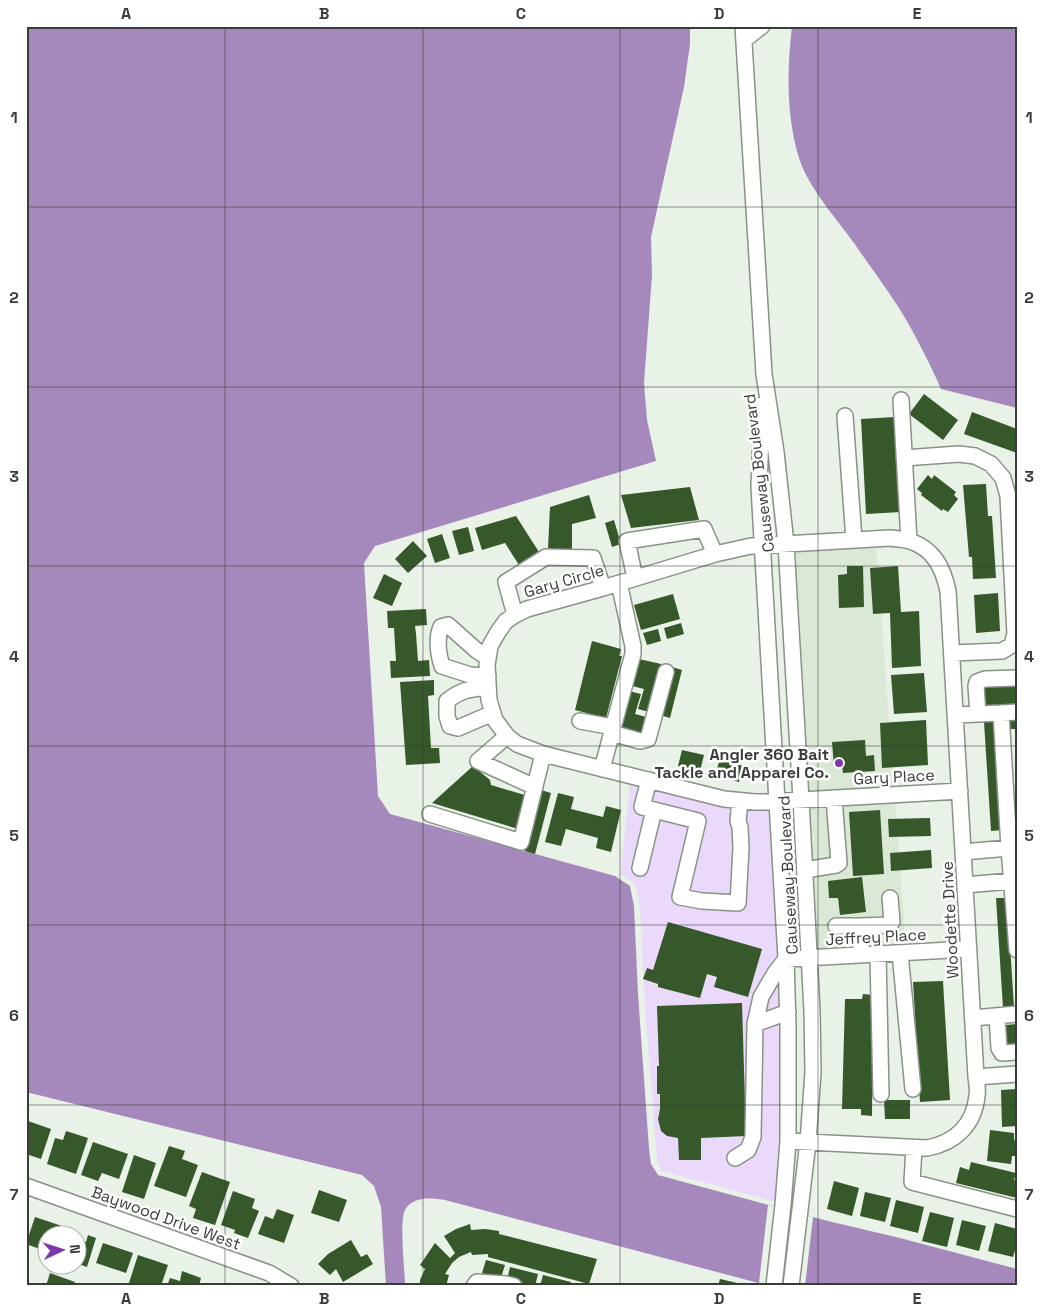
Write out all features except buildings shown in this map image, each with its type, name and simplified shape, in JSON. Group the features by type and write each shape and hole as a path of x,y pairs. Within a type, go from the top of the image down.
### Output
{"street":[{"path":"744,33 762,26"},
{"name":"Causeway Boulevard","path":"744,33 764,374 776,452 786,544 810,958 813,1072 808,1142 791,1286"},
{"name":"Causeway Boulevard","path":"764,374 759,487 788,1012 788,1141 774,1286"},
{"path":"901,400 909,541"},
{"path":"846,416 854,540"},
{"path":"904,458 959,454 975,456 991,464 1002,478 1008,496 1015,634 1012,645 1002,650 952,653"},
{"path":"635,578 627,541 704,529 715,554"},
{"name":"Gary Circle","path":"801,800 755,802 724,799 544,754 517,744 507,736 495,720 489,700 488,658 490,646 506,621 527,609 715,554 762,545 890,538 909,541"},
{"name":"Woodette Drive","path":"788,1141 927,1148 940,1146 954,1138 966,1127 974,1113 977,1096 948,591 944,574 937,560 924,548 909,541"},
{"path":"515,615 506,582 546,557 593,558 603,588"},
{"path":"602,769 633,654 633,646 619,583"},
{"path":"488,658 448,625 441,627 438,635 439,656 442,666 488,682"},
{"path":"580,721 613,730 640,741 648,739 666,672"},
{"path":"978,714 977,682 985,679 1017,678"},
{"path":"488,682 461,691 447,700 447,716 450,726 458,728 493,713"},
{"path":"956,715 1017,712"},
{"path":"1001,713 1017,950"},
{"path":"507,736 478,761 535,788"},
{"path":"430,814 521,842 544,754"},
{"path":"649,780 642,808 698,821 680,897 702,901 738,903 741,848 738,821 740,801"},
{"name":"Gary Place","path":"801,800 960,791"},
{"path":"805,870 839,863 834,798"},
{"path":"640,868 654,810"},
{"path":"963,852 1009,848"},
{"path":"965,885 1011,881"},
{"path":"836,926 889,925 892,922 890,898"},
{"path":"860,926 861,955"},
{"name":"Jeffrey Place","path":"786,959 969,949"},
{"path":"900,953 912,1089"},
{"path":"878,954 881,1094"},
{"path":"735,1158 748,1150 754,1137 755,1024 761,997 786,959"},
{"path":"755,1024 788,1012"},
{"path":"973,1018 1017,1014"},
{"path":"998,1016 999,1048 1002,1053 1017,1052"},
{"path":"976,1077 1017,1074"},
{"path":"914,1148 912,1182 1017,1210"},
{"name":"Baywood Drive West","path":"26,1186 269,1273 291,1286"},
{"path":"474,1286 477,1282 514,1286"}],"shaded area":[{"path":"26,26 690,26 690,44 684,87 651,237 652,275 644,383 647,420 656,461 375,546 364,563 378,796 390,814 615,876 630,886 634,906 649,1149 651,1164 658,1175 1017,1269 1017,1286 770,1286 445,1200 423,1199 408,1205 403,1216 402,1235 405,1286 386,1286 381,1207 374,1186 362,1175 26,1092"},
{"path":"792,26 1017,26 1017,408 941,389 922,348 899,308 809,180 799,158 790,109 789,59"},
{"path":"876,545 894,788 808,793 793,550"},
{"path":"630,782 770,808 781,1026 782,1141 776,1202 662,1171 657,1162 644,994 640,906 635,884 621,874"},
{"path":"895,800 906,946 816,952 808,805"}],"pier":[{"path":"768,1205 813,1217 805,1286 771,1286 759,1283"}],"place":[{"name":"Angler 360 Bait Tackle and Apparel Co.","path":"839,763"}]}
